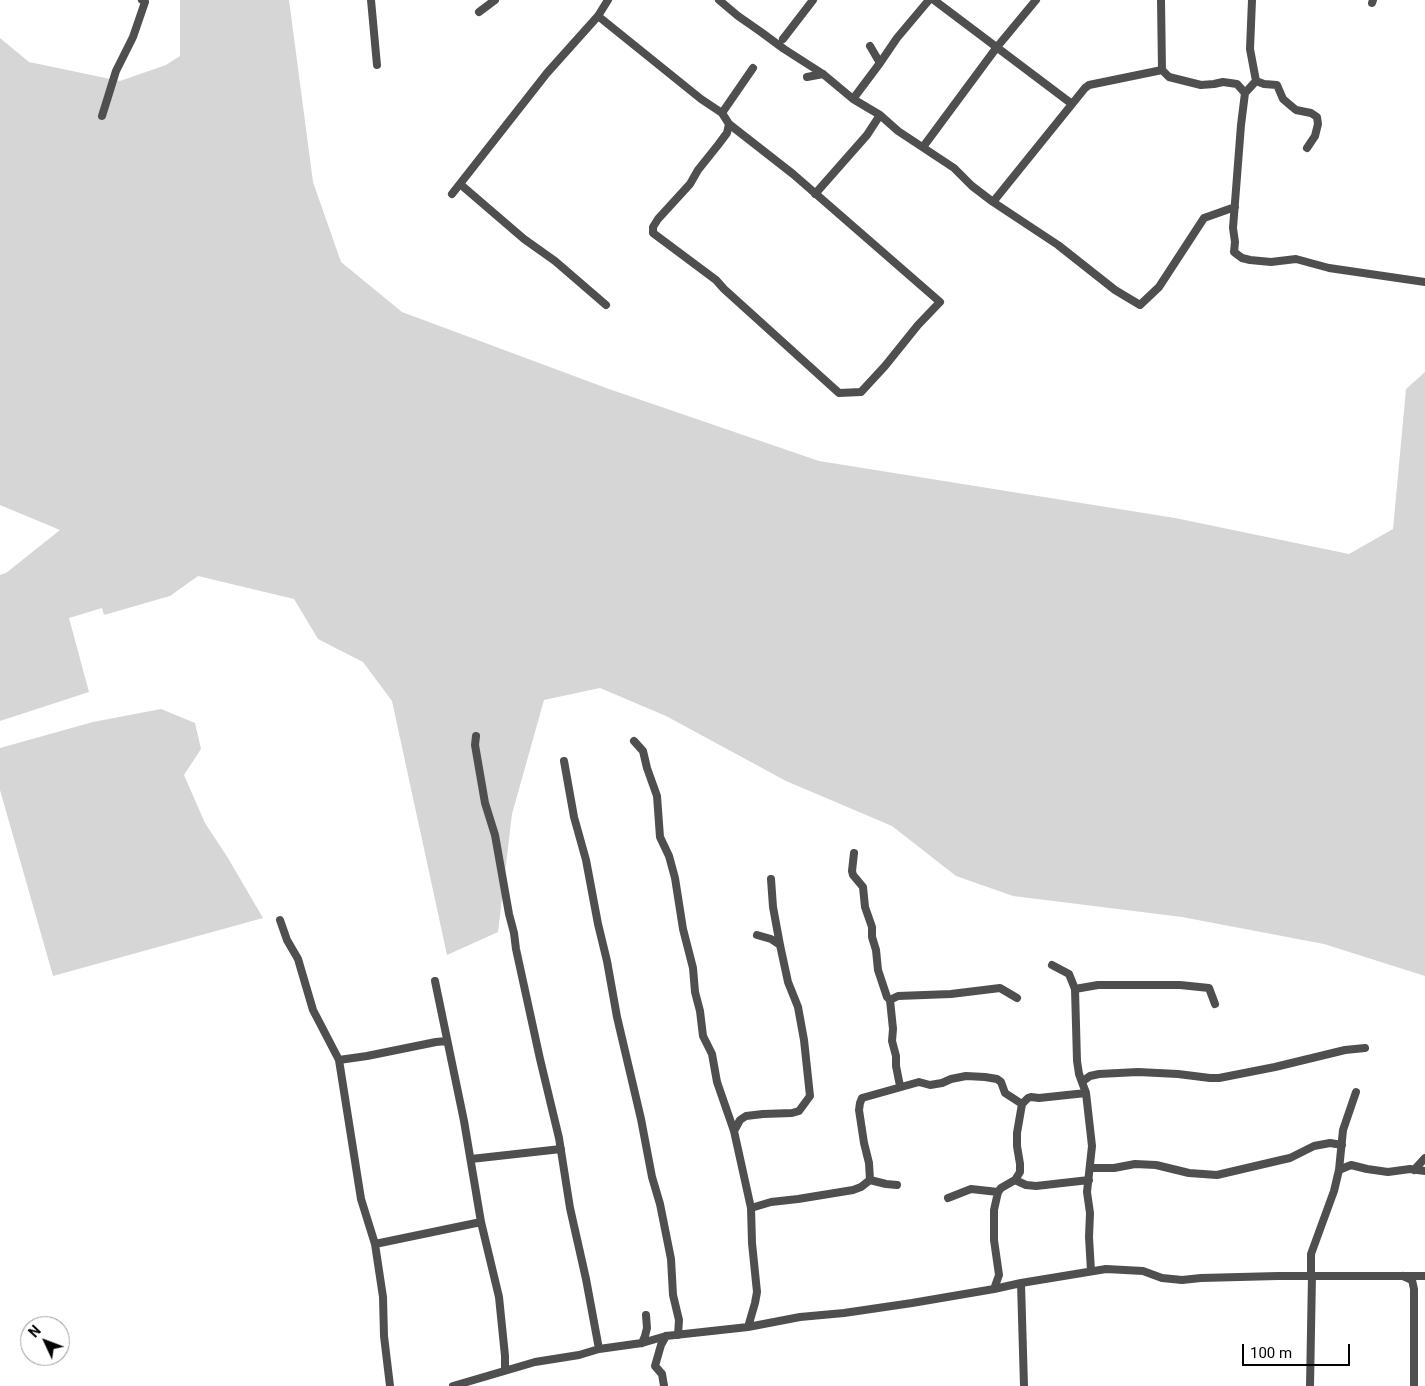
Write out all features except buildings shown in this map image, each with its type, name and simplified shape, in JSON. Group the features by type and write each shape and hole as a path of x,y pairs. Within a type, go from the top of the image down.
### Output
{"street":[{"path":"102,116 116,71 133,37 145,2 142,0"},
{"path":"371,0 377,65"},
{"path":"479,12 495,0"},
{"path":"452,194 547,73 598,16 608,0"},
{"path":"719,0 738,16 822,74 853,99 880,115 898,130 954,168 972,186 993,202 1058,245 1115,290 1140,305 1159,287 1204,218 1235,207"},
{"path":"783,39 813,0"},
{"path":"853,99 897,38 929,0"},
{"path":"934,0 1072,104"},
{"path":"923,147 996,47 1036,0"},
{"path":"1161,0 1162,70 1169,77 1201,85 1222,82 1237,84 1245,94"},
{"path":"1252,0 1250,48 1256,81"},
{"path":"598,16 700,99 722,113 729,124 793,174 940,302 861,392 839,394 716,280 653,233 653,227 658,219 690,184 698,170 726,133 729,124"},
{"path":"870,46 880,63"},
{"path":"722,113 752,68"},
{"path":"993,202 1085,88 1089,85 1162,70"},
{"path":"807,77 822,74"},
{"path":"1256,81 1245,94 1241,125 1233,228 1234,252 1242,258 1250,260 1271,262 1296,259 1329,268 1425,282"},
{"path":"1256,81 1277,85 1283,99 1296,110 1311,113 1317,118 1316,136 1307,148"},
{"path":"816,194 867,135 880,115"},
{"path":"460,184 524,240 555,261 606,304"},
{"path":"476,736 475,745 485,803 495,835 516,949 560,1149 573,1225 586,1279 599,1349"},
{"path":"634,741 643,751 657,796 660,837 675,878 683,929 693,968 695,992 700,1011 703,1036 712,1054 717,1082 734,1131 751,1208 757,1292 756,1303 748,1327"},
{"path":"564,761 574,817 586,860 617,1017 671,1259 673,1295 679,1320 678,1335"},
{"path":"854,852 852,871 863,887 872,927 878,970 887,997 890,1000 893,1029 892,1041 900,1086"},
{"path":"734,1131 740,1120 746,1116 799,1111 810,1096 804,1040 798,1007 788,982 780,944 773,907 771,879"},
{"path":"280,920 287,940 298,959 313,1010 339,1060 361,1199 375,1244 383,1297 384,1330 390,1386"},
{"path":"757,935 780,944"},
{"path":"1052,965 1069,974 1075,989 1076,1061 1086,1093 1092,1146 1087,1192 1090,1213 1091,1271"},
{"path":"435,981 471,1159 481,1222 499,1297 505,1370"},
{"path":"1075,989 1098,984 1209,988 1215,1004"},
{"path":"890,1000 898,996 951,994 1000,988 1017,998"},
{"path":"339,1060 447,1041"},
{"path":"1083,1081 1090,1076 1099,1074 1138,1072 1219,1078 1345,1050 1365,1048"},
{"path":"870,1180 869,1164 861,1124 860,1102 862,1098 919,1082 930,1085 966,1076 985,1076 1001,1082 1005,1093 1022,1104"},
{"path":"1310,1386 1311,1254 1334,1191 1339,1170 1344,1130 1356,1092"},
{"path":"994,1290 999,1275 993,1220 998,1192 1001,1188 1015,1180 1020,1172 1016,1133 1022,1104 1031,1097 1039,1098 1086,1093"},
{"path":"1090,1168 1114,1168 1135,1164 1156,1165 1189,1173 1217,1175 1290,1158 1314,1146 1330,1143 1342,1145"},
{"path":"471,1159 560,1149"},
{"path":"1414,1170 1425,1158"},
{"path":"1339,1170 1351,1165 1367,1170 1388,1172 1425,1171"},
{"path":"751,1208 771,1202 853,1190 870,1180"},
{"path":"870,1180 897,1185"},
{"path":"1015,1180 1026,1185 1036,1186 1089,1180"},
{"path":"948,1198 971,1188 998,1192"},
{"path":"375,1244 481,1222"},
{"path":"453,1386 535,1362 579,1355 599,1349 642,1343 666,1336 748,1327 800,1317 844,1313 994,1290 1021,1283 1106,1269 1143,1271 1162,1278 1182,1280 1312,1275 1424,1276"},
{"path":"1403,1276 1412,1280 1414,1289 1414,1386"},
{"path":"1414,1289 1417,1281 1424,1276"},
{"path":"1021,1283 1024,1386"},
{"path":"642,1343 647,1328 646,1315"},
{"path":"664,1386 662,1374 655,1366 661,1345 666,1336"}],"shaded area":[{"path":"180,0 289,0 313,182 341,262 402,312 609,389 819,461 1175,518 1349,554 1393,529 1406,389 1425,372 1425,976 1324,944 1182,917 1013,896 956,876 892,826 786,781 666,716 600,688 544,700 512,814 498,932 447,955 392,701 363,662 318,639 294,599 198,576 170,596 104,615 102,608 69,618 89,692 0,721 0,575 6,573 60,530 0,505 0,38 29,62 120,81 166,65 180,56"},
{"path":"161,709 195,723 201,749 184,775 205,823 263,918 53,976 0,790 0,748 93,722"}]}
